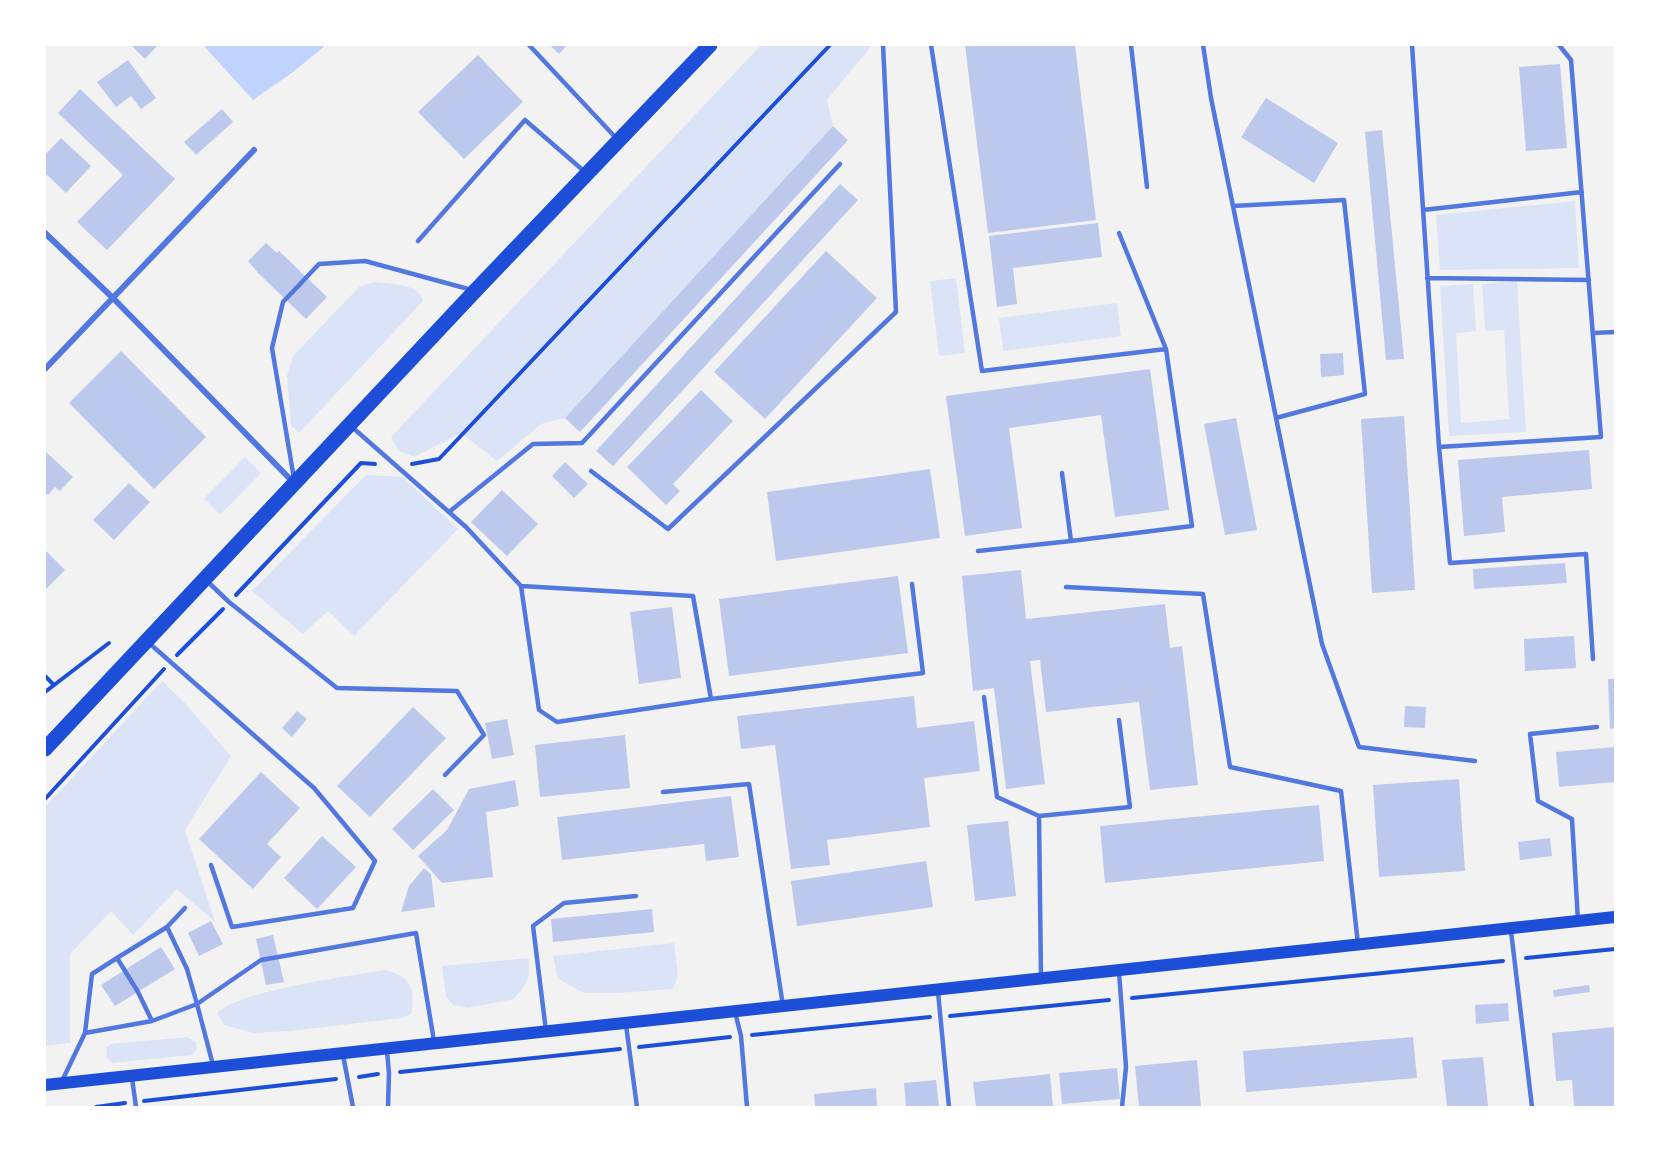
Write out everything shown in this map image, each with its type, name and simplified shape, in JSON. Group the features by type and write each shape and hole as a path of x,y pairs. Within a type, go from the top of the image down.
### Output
{"main road":[{"path":"45,748 710,45"},
{"path":"45,1085 1615,917"}],"street":[{"path":"45,369 254,150"},
{"path":"45,233 113,298 295,483"}],"lane":[{"path":"529,45 619,141"},
{"path":"591,471 668,529 896,312 883,45"},
{"path":"931,45 982,371 1166,349"},
{"path":"1131,45 1147,187"},
{"path":"1203,45 1211,98 1322,644 1359,747 1475,761"},
{"path":"1412,45 1439,447 1450,563 1586,554 1593,659"},
{"path":"1439,447 1601,437 1571,60 1559,45"},
{"path":"418,241 525,120 587,174"},
{"path":"449,512 533,444 582,443 840,164"},
{"path":"1423,210 1582,192"},
{"path":"1233,206 1344,200 1365,394 1276,418"},
{"path":"978,551 1192,526 1166,349 1119,233"},
{"path":"295,483 272,348 283,303 319,264 365,261 475,291"},
{"path":"1427,278 1589,280"},
{"path":"1593,333 1615,332"},
{"path":"350,425 466,527 520,586 539,711 557,722 711,699 923,673 912,584"},
{"path":"1062,473 1071,541"},
{"path":"205,579 229,602 337,688 457,691 484,735 445,775"},
{"path":"520,586 693,596 711,699"},
{"path":"1066,587 1203,594 1230,767 1341,791 1358,944"},
{"path":"147,641 314,788 375,861 353,908 232,927 211,865"},
{"path":"984,697 997,797 1039,816 1130,807 1119,720"},
{"path":"1578,921 1572,819 1538,801 1530,734 1597,726"},
{"path":"663,792 749,784 783,1006"},
{"path":"1039,816 1041,978"},
{"path":"546,1031 533,926 564,903 636,896"},
{"path":"61,1083 85,1033 92,974 167,927 186,908"},
{"path":"167,927 188,969 214,1066"},
{"path":"1511,928 1532,1107"},
{"path":"85,1033 152,1021 196,1004 261,960 416,933 434,1043"},
{"path":"117,958 138,992 152,1021"},
{"path":"1119,970 1126,1067 1122,1107"},
{"path":"938,989 949,1107"},
{"path":"735,1011 741,1036 747,1107"},
{"path":"626,1023 637,1107"},
{"path":"387,1048 388,1107"},
{"path":"343,1053 353,1107"},
{"path":"131,1076 136,1105"}],"path":[{"path":"45,799 170,662 360,463 397,467 439,459 830,45"},
{"path":"45,692 109,643"},
{"path":"45,676 54,685"},
{"path":"96,1107 136,1105 389,1073 741,1036 1615,949"}],"shaded area":[{"path":"761,45 872,45 827,100 833,126 565,418 541,424 497,461 461,433 414,457 398,450 391,437"},
{"path":"1575,201 1579,268 1440,270 1436,215"},
{"path":"956,278 965,353 939,356 930,281"},
{"path":"1517,281 1526,432 1449,436 1440,286 1473,284 1476,331 1456,333 1461,423 1509,419 1504,330 1485,331 1482,284"},
{"path":"375,282 410,288 420,295 423,301 299,433 291,426 287,376 293,356 359,287"},
{"path":"1117,303 1121,336 1003,351 999,318"},
{"path":"245,457 261,473 220,515 204,498"},
{"path":"366,475 403,477 458,529 354,636 328,611 303,634 252,591"},
{"path":"162,681 184,702 231,756 185,830 215,922 177,889 133,935 111,911 70,954 70,1043 45,1046 45,807"},
{"path":"674,943 678,976 673,989 584,993 558,979 553,956"},
{"path":"529,958 529,975 525,986 514,999 468,1008 453,1005 446,997 442,966"},
{"path":"385,970 401,976 409,984 412,1013 402,1018 253,1033 224,1025 217,1014 227,1006 268,992 322,980"},
{"path":"187,1037 196,1042 197,1049 191,1055 112,1063 106,1057 107,1047 111,1044"}],"water":[{"path":"203,45 326,45 253,100"}],"building":[{"path":"131,45 158,45 145,59"},
{"path":"550,45 567,45 559,54"},
{"path":"965,45 1075,45 1096,220 988,233"},
{"path":"478,55 523,102 464,159 418,112"},
{"path":"128,60 156,98 141,109 131,96 116,107 97,82"},
{"path":"1560,64 1567,148 1526,151 1519,67"},
{"path":"80,89 175,179 107,250 77,222 123,175 58,113"},
{"path":"1266,98 1338,143 1314,183 1241,137"},
{"path":"222,109 233,122 196,155 184,142"},
{"path":"833,126 848,140 580,432 565,418"},
{"path":"1382,130 1404,359 1386,360 1365,132"},
{"path":"61,138 91,166 66,193 45,173 45,155"},
{"path":"840,184 858,200 613,466 596,451"},
{"path":"1098,223 1102,257 1013,268 1017,304 997,307 989,236"},
{"path":"266,243 277,253 279,251 327,297 306,319 248,261"},
{"path":"826,251 877,298 765,419 714,372"},
{"path":"121,351 206,437 154,489 69,403"},
{"path":"1343,353 1344,375 1321,377 1320,354"},
{"path":"1150,369 1169,510 1115,517 1101,415 1009,428 1022,528 965,536 946,396"},
{"path":"701,390 733,421 673,484 680,491 666,505 627,467"},
{"path":"1404,416 1415,590 1372,593 1361,419"},
{"path":"1236,418 1257,530 1225,535 1204,424"},
{"path":"1589,450 1592,489 1502,497 1505,532 1464,536 1458,460"},
{"path":"45,451 73,477 60,491 55,487 48,495 45,493"},
{"path":"565,462 588,484 574,498 552,476"},
{"path":"930,469 940,538 776,561 767,492"},
{"path":"129,483 150,502 114,540 93,520"},
{"path":"502,490 538,524 507,556 471,522"},
{"path":"45,550 65,570 45,590"},
{"path":"1565,563 1567,583 1474,589 1473,569"},
{"path":"1021,570 1026,619 1165,604 1170,648 1182,646 1198,785 1150,790 1139,702 1046,712 1040,660 1030,661 1045,784 1006,789 994,688 973,691 962,576"},
{"path":"898,576 908,653 729,676 719,599"},
{"path":"672,607 681,678 639,684 630,612"},
{"path":"1574,636 1576,668 1525,671 1524,639"},
{"path":"1608,679 1615,679 1615,728 1610,729"},
{"path":"914,696 917,728 974,721 980,771 924,778 930,827 827,840 830,865 791,869 775,745 741,749 737,716"},
{"path":"1405,706 1426,707 1425,728 1404,727"},
{"path":"413,707 446,738 370,817 337,786"},
{"path":"297,711 307,719 292,737 282,728"},
{"path":"507,719 514,755 492,759 485,723"},
{"path":"625,735 630,788 540,797 535,745"},
{"path":"1615,747 1615,782 1559,787 1556,752"},
{"path":"261,772 300,808 267,844 281,857 253,889 199,839"},
{"path":"1459,779 1465,871 1379,877 1373,785"},
{"path":"515,780 519,806 486,812 493,877 442,883 418,856 447,830 469,789"},
{"path":"433,789 454,810 413,850 392,829"},
{"path":"731,796 739,857 706,861 704,844 562,860 557,817"},
{"path":"1319,805 1324,861 1105,883 1100,826"},
{"path":"1008,821 1016,896 975,901 967,825"},
{"path":"322,836 356,867 317,909 284,878"},
{"path":"1550,838 1552,856 1520,860 1518,842"},
{"path":"926,861 933,907 797,926 791,881"},
{"path":"424,868 431,874 435,907 401,912 409,886"},
{"path":"652,909 654,932 553,942 551,919"},
{"path":"211,921 223,944 199,956 188,933"},
{"path":"273,935 284,982 266,985 256,939"},
{"path":"161,947 175,969 115,1006 101,985"},
{"path":"1589,985 1590,992 1554,997 1553,990"},
{"path":"1508,1003 1509,1021 1476,1024 1475,1005"},
{"path":"1615,1027 1615,1107 1574,1107 1572,1080 1556,1081 1552,1033"},
{"path":"1413,1037 1417,1078 1246,1092 1243,1051"},
{"path":"1483,1057 1488,1107 1447,1107 1442,1060"},
{"path":"1197,1060 1201,1107 1139,1107 1135,1066"},
{"path":"1117,1068 1120,1099 1062,1104 1059,1073"},
{"path":"1050,1074 1053,1107 976,1107 973,1082"},
{"path":"936,1080 939,1107 906,1107 904,1083"},
{"path":"876,1088 877,1107 815,1107 814,1094"}]}
